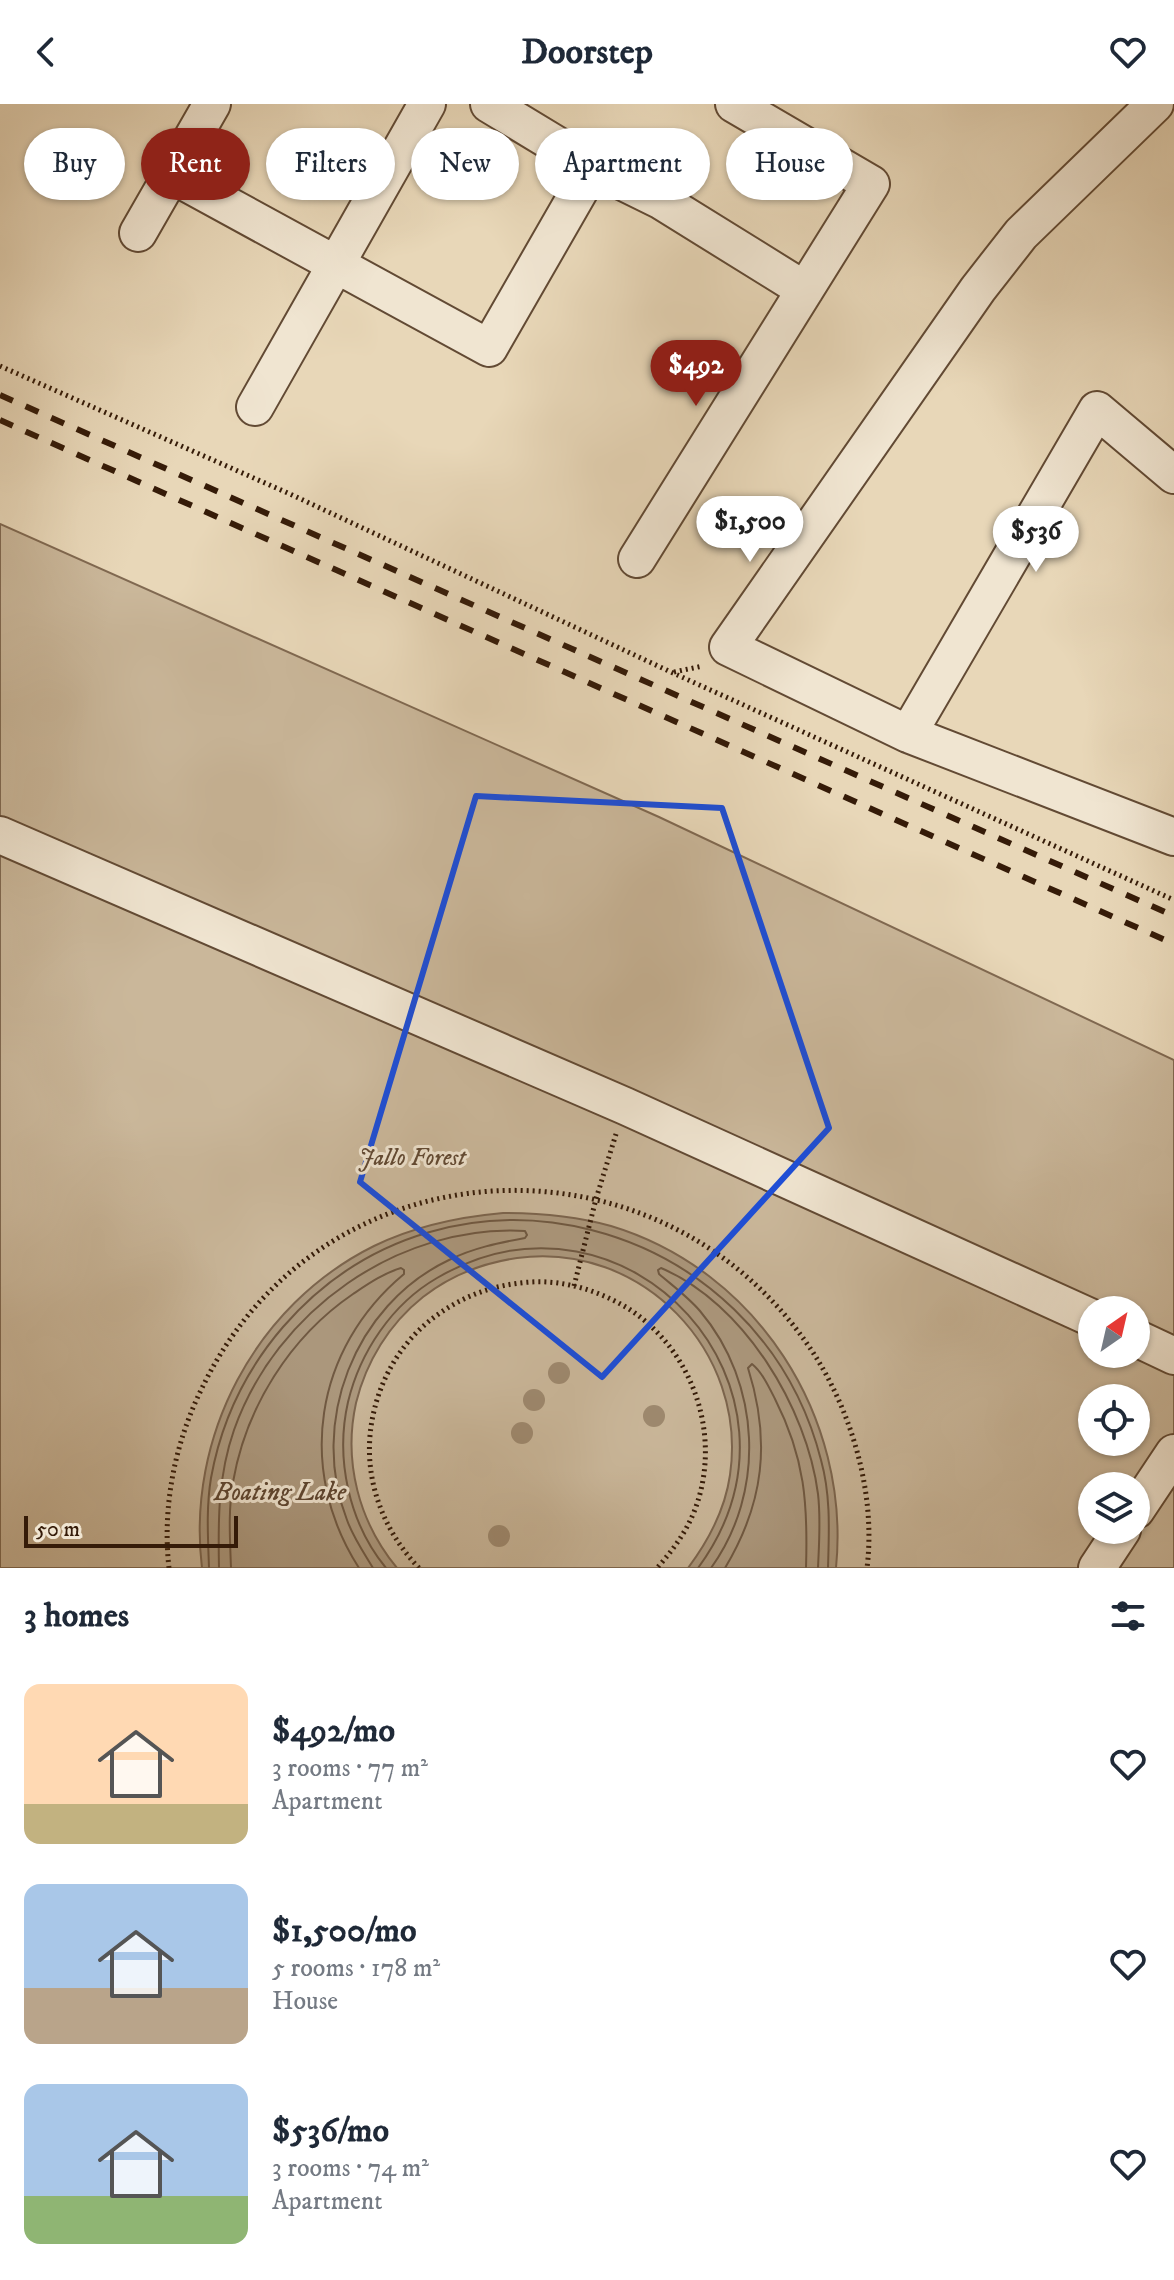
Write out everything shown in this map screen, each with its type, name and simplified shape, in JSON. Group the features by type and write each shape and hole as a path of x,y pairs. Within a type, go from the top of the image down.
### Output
{"street":[{"path":"198,128 212,104"},
{"path":"255,407 427,104"},
{"path":"489,104 535,132"},
{"path":"637,559 871,184 734,104"},
{"path":"1155,104 1021,234 978,289 728,647 908,734 1174,837"},
{"path":"138,233 157,200"},
{"path":"218,200 489,348 574,200"},
{"path":"660,200 805,290"},
{"path":"908,734 1097,410 1174,475"},
{"path":"0,835 625,1106 1078,1312"},
{"path":"1150,1345 1174,1356"},
{"path":"1150,1489 1174,1453"},
{"path":"1097,1568 1113,1544"}],"path":[{"path":"0,366 290,494 673,673 1174,900"},
{"path":"574,1286 596,1199 625,1106"},
{"path":"169,1568 169,1502 177,1453 193,1406 215,1361 243,1320 277,1284 315,1252 358,1227 452,1195 502,1189 552,1191 596,1199 647,1215 691,1235 731,1263 767,1295 799,1331 831,1383 846,1416 860,1463 867,1510 867,1568"},
{"path":"419,1568 388,1527 371,1475 372,1421 381,1386 404,1347 422,1327 451,1305 501,1285 537,1282 574,1286 613,1300 649,1324 681,1363 699,1402 706,1444 700,1495 683,1534 657,1568"}],"highlighted area":[{"path":"476,796 722,808 829,1128 602,1377 360,1182"}],"green space":[{"name":"Jallo Forest","path":"0,524 659,817 1174,1060 1174,1568 0,1568"}],"water":[{"name":"Boating Lake","path":"503,1213 557,1216 598,1223 663,1247 710,1277 750,1314 784,1357 810,1405 828,1457 837,1512 836,1568 688,1568 715,1524 728,1488 731,1429 722,1386 703,1347 677,1314 644,1286 605,1267 562,1257 504,1260 455,1277 423,1297 400,1319 380,1345 356,1403 352,1425 353,1469 364,1511 397,1568 202,1568 200,1519 205,1471 218,1424 237,1380 263,1339 295,1303 332,1271 374,1246 437,1224"}],"railway":[{"path":"0,395 1174,916"},
{"path":"0,420 1174,944"}]}
